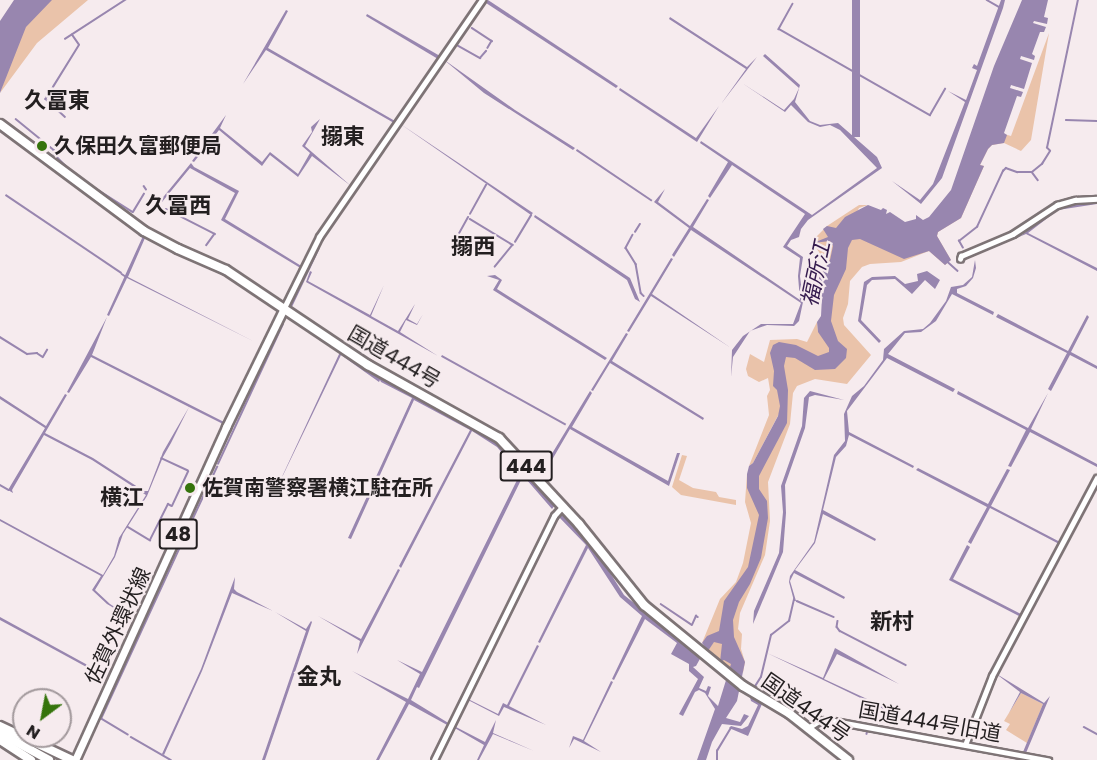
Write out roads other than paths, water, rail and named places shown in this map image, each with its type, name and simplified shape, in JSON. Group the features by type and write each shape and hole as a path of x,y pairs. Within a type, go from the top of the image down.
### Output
{"highway":[{"name":"国道444号","path":"0,124 144,231 226,270 368,365 499,438 563,506 644,605 743,686 808,728 848,760"},
{"path":"0,726 74,760"},
{"path":"0,733 49,760"},
{"path":"0,740 31,760"}],"main road":[{"name":"佐賀外環状線","path":"74,760 226,427 284,310"}],"street":[{"path":"284,310 319,237 482,0"},
{"path":"960,259 961,256 1012,234 1057,206 1075,200 1097,199"},
{"path":"965,745 992,676 1097,478"},
{"path":"434,760 554,516 563,506"},
{"name":"国道444号旧道","path":"808,728 821,720 829,720 1048,760"}],"waterway":[{"path":"65,39 125,0"},
{"path":"987,0 999,7"},
{"path":"963,248 959,241 977,227 1003,171 1006,168 1017,172 1032,172 1042,164 1050,151 1047,148 1078,0"},
{"path":"793,4 779,29 930,115 945,89"},
{"path":"472,28 492,41 488,48"},
{"path":"53,87 79,45 72,35"},
{"path":"455,44 480,58 486,51"},
{"path":"444,60 452,47"},
{"path":"52,89 46,99 65,117"},
{"path":"16,119 54,150 55,155 76,176 133,212 144,194"},
{"path":"1066,120 1097,121"},
{"path":"1032,172 1038,180"},
{"path":"470,214 486,185"},
{"path":"166,209 215,234 207,245"},
{"path":"515,242 531,215"},
{"path":"451,248 468,217"},
{"path":"470,219 513,245 495,267"},
{"path":"635,232 640,224"},
{"path":"633,235 626,248 636,264 641,293 644,296"},
{"path":"291,307 319,248"},
{"path":"948,262 958,271"},
{"path":"218,464 283,324"},
{"path":"0,337 27,354 37,353 43,357 47,350"},
{"path":"434,397 498,433"},
{"path":"504,438 537,472"},
{"path":"128,527 150,540 168,504 172,506 188,471 162,459"},
{"path":"181,544 217,467"},
{"path":"0,485 9,490"},
{"path":"128,735 101,719 180,547"},
{"path":"1019,631 1044,585"},
{"path":"754,688 761,677 771,635 789,621 794,600"},
{"path":"797,601 834,617"},
{"path":"661,604 692,625 696,616 698,617"},
{"path":"838,621 837,627 840,631 906,665"},
{"path":"815,727 834,724 868,730 867,734"},
{"path":"1084,727 1097,734"},
{"path":"717,760 717,751 730,729"},
{"path":"131,737 171,760"}],"place":[{"name":"久保田久富郵便局","path":"42,146"},
{"name":"佐賀南警察署横江駐在所","path":"190,488"}],"district":[{"name":"久冨東","path":"57,101"},
{"name":"搦東","path":"343,137"},
{"name":"久冨西","path":"178,206"},
{"name":"搦西","path":"473,247"},
{"name":"横江","path":"122,498"},
{"name":"新村","path":"892,622"},
{"name":"金丸","path":"319,677"}],"water label":[{"name":"福所江","path":"816,274"}]}
